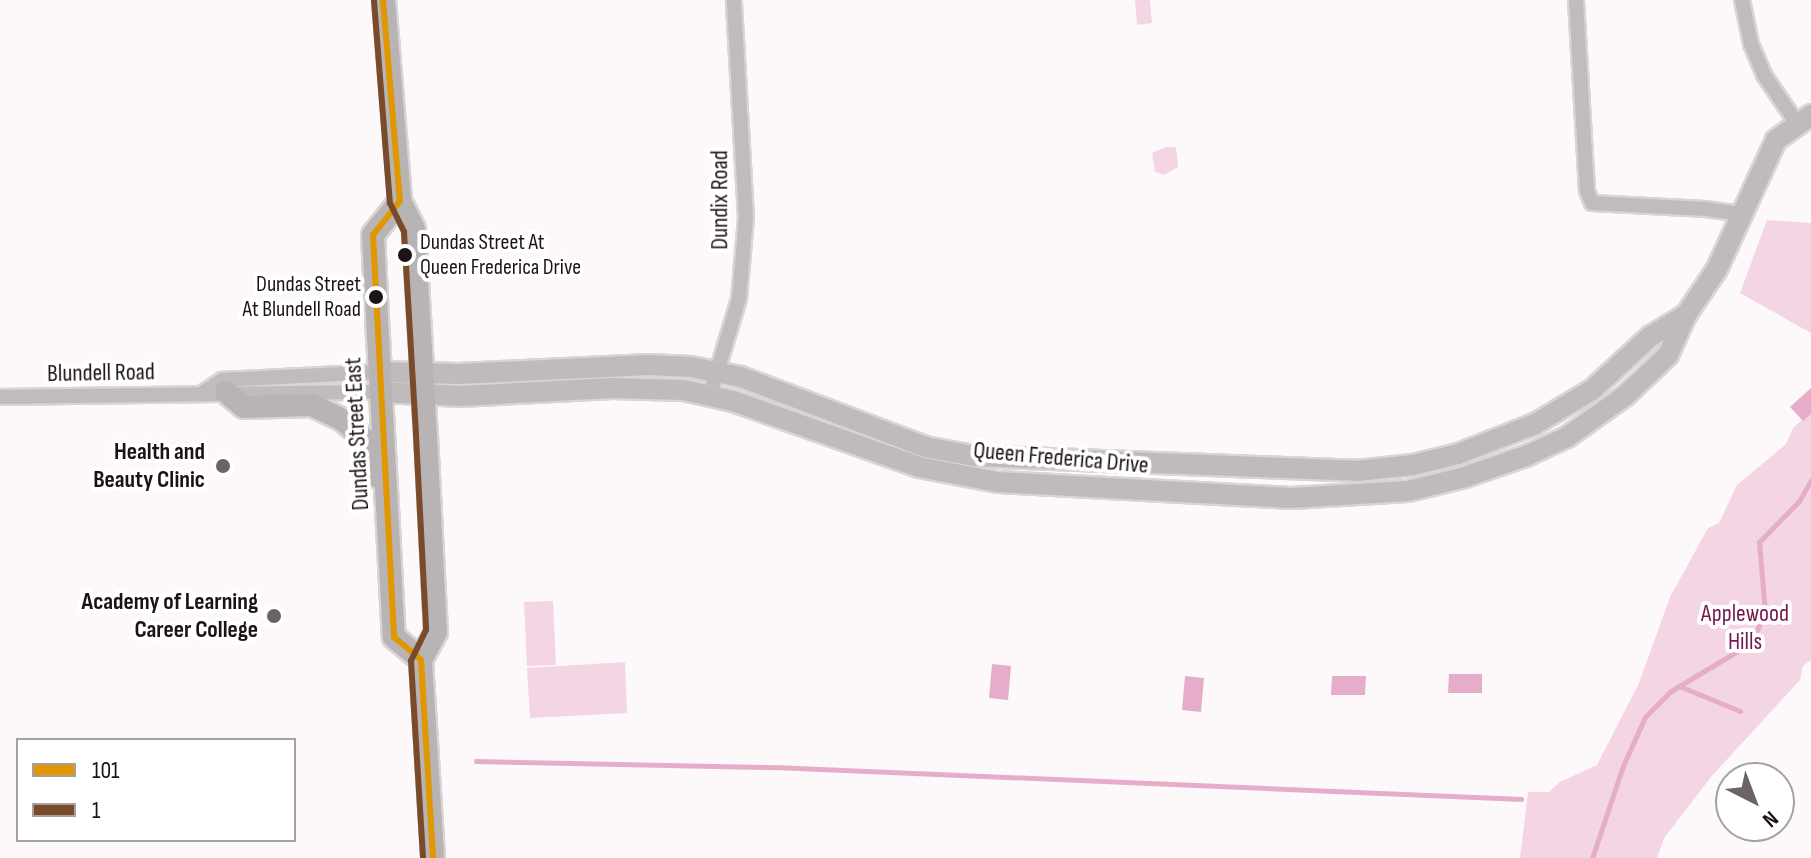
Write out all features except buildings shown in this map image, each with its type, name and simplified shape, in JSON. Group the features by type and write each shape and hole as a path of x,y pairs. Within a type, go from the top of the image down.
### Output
{"main road":[{"path":"384,1 400,201 414,229 436,632 421,660 433,858"},
{"name":"Dundas Street East","path":"400,201 373,235 394,637 421,660"},
{"path":"226,392 244,407 312,405 343,420 365,440 371,452 388,516"}],"street":[{"name":"Dundix Road","path":"710,395 728,344 739,299 746,218 734,0"},
{"path":"1576,0 1587,191 1592,203 1706,209 1741,214"},
{"path":"1742,0 1751,44 1764,75 1804,118"},
{"name":"Queen Frederica Drive","path":"380,382 651,388 710,395 802,424 870,452 934,471 998,482 1292,498 1408,491 1465,477 1528,455 1567,437 1605,413 1668,355 1686,315 1717,269 1776,140 1804,118"},
{"name":"Queen Frederica Drive","path":"422,383 649,365 717,371 925,447 974,456 1357,471 1413,465 1458,454 1535,424 1592,390 1651,336 1686,315"},
{"name":"Blundell Road","path":"203,393 222,380 380,382"},
{"name":"Blundell Road","path":"0,397 226,392 254,396 380,382"}],"green space":[{"path":"1135,0 1150,0 1152,23 1137,25"},
{"path":"1166,147 1176,147 1178,167 1164,175 1155,172 1152,153"},
{"path":"1767,220 1811,223 1811,333 1740,293"},
{"name":"Applewood Hills","path":"1811,412 1811,660 1803,666 1800,680 1725,762 1715,762 1715,773 1664,838 1657,858 1520,858 1528,792 1549,792 1560,782 1597,765 1639,683 1670,597 1708,528 1719,523 1737,485 1786,444 1793,428"},
{"path":"553,601 556,665 527,666 524,602"},
{"path":"625,662 627,713 530,718 527,668"}],"shaded area":[{"path":"1811,388 1811,414 1803,421 1790,407"},
{"path":"992,664 1011,666 1008,700 989,698"},
{"path":"1449,674 1482,674 1482,693 1448,693"},
{"path":"1185,676 1204,678 1201,712 1182,710"},
{"path":"1332,676 1366,676 1365,695 1331,695"}],"waterway":[{"path":"1592,858 1623,766 1645,717 1671,691 1741,649 1757,630 1765,612 1759,542 1799,501 1811,480"},
{"path":"1679,686 1740,711"},
{"path":"476,761 774,767 1521,799"}],"transit line":[{"name":"101","path":"383,0 400,201 373,235 394,637 421,660 433,858"},
{"name":"1","path":"374,1 390,203 404,232 416,436 426,630 411,661 423,858"}],"place":[{"name":"Dundas Street At Queen Frederica Drive","path":"405,255"},
{"name":"Dundas Street At Blundell Road","path":"376,297"},
{"name":"Health and Beauty Clinic","path":"223,466"},
{"name":"Academy of Learning Career College","path":"274,616"}]}
